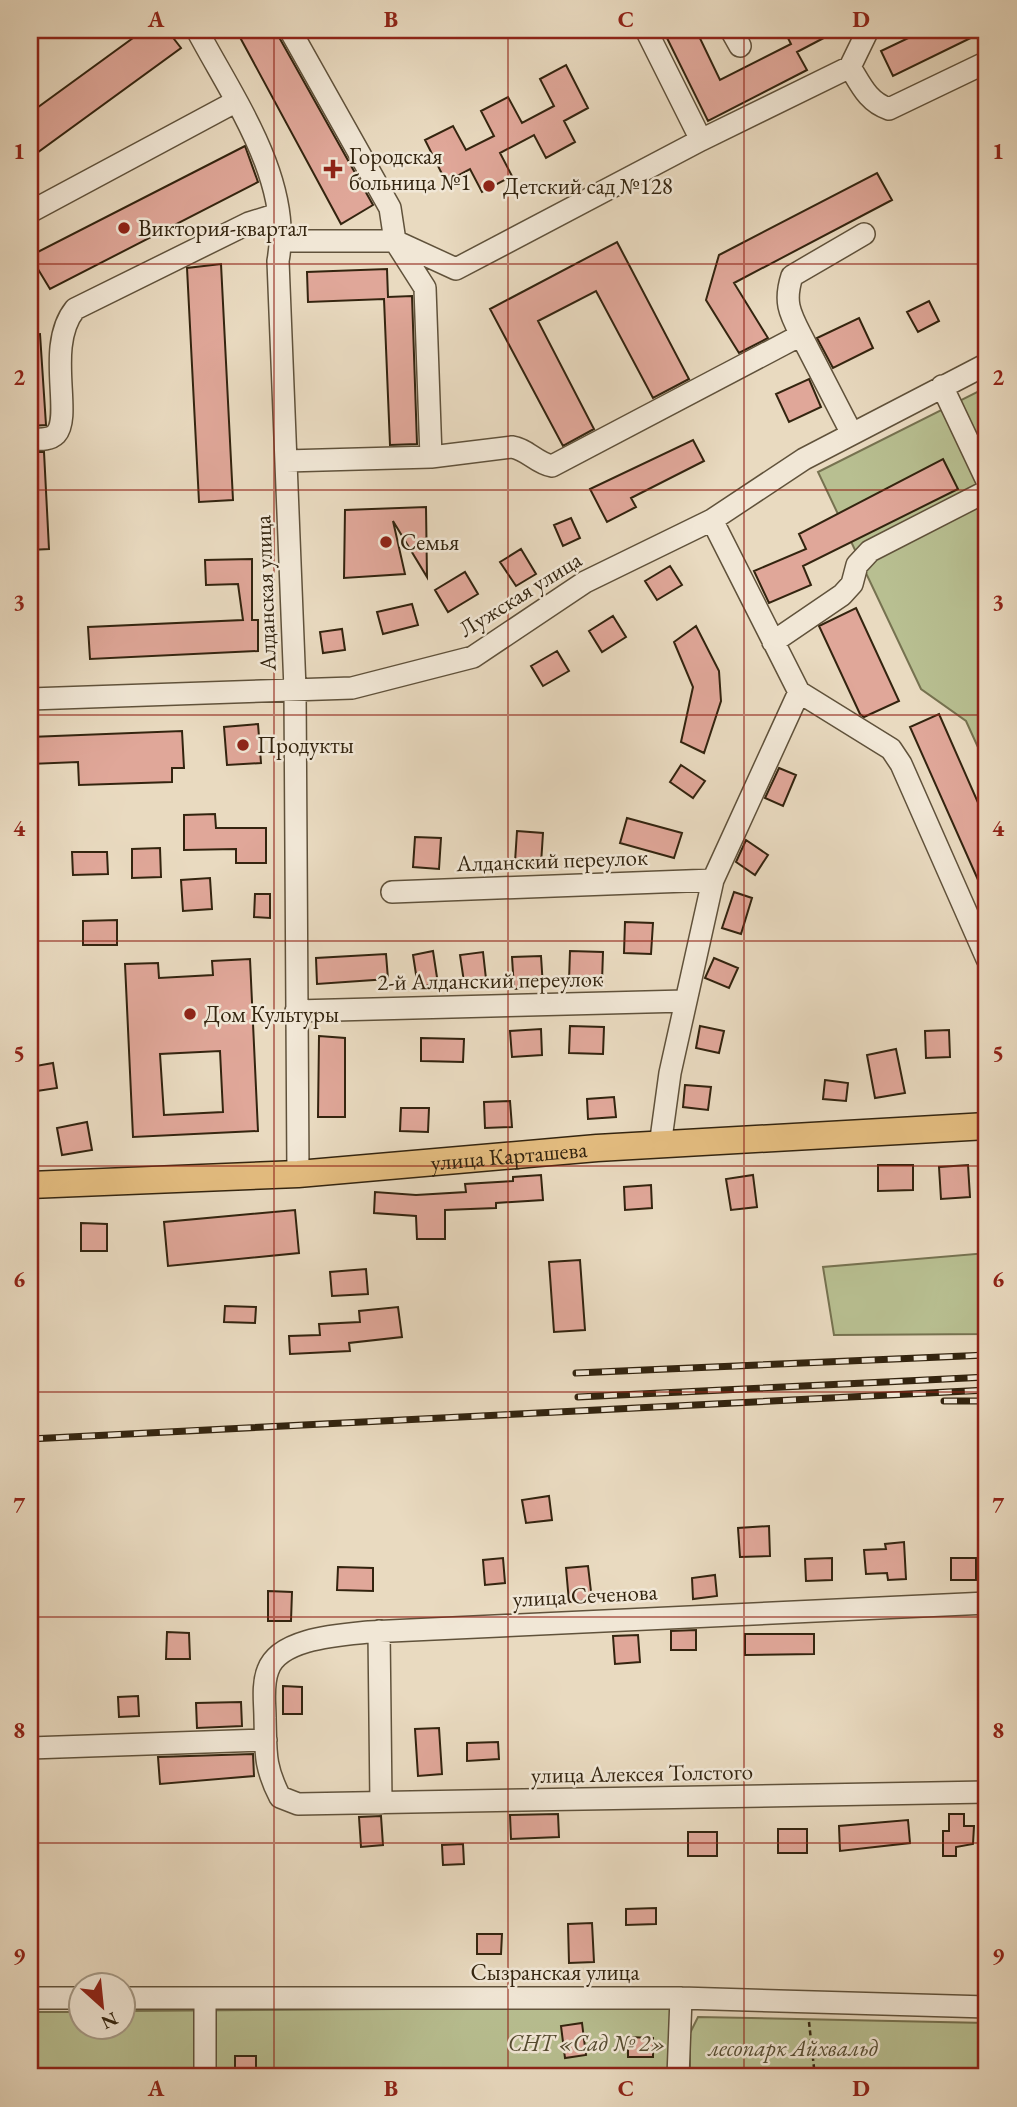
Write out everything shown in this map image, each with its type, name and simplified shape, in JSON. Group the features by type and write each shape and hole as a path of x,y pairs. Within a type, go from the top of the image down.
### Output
{"main road":[{"name":"улица Карташева","path":"30,1185 298,1174 597,1148 987,1126"}],"street":[{"name":"Алданская улица","path":"197,30 274,177 281,241 278,261 295,689 298,1174"},
{"path":"290,30 390,208 395,241 425,288 431,457"},
{"path":"646,30 701,140"},
{"path":"281,241 395,241 456,269 701,140 850,67 868,30"},
{"path":"850,67 868,96 878,106 889,109 987,62"},
{"path":"30,212 235,102"},
{"path":"30,439 47,439 56,433 61,421 59,349 63,323 75,309 249,223 278,214"},
{"path":"852,434 788,309 785,296 792,276 864,234"},
{"path":"286,461 431,457 512,447 521,448 539,463 552,466 801,335"},
{"name":"Лужская улица","path":"30,699 352,688 472,657 585,582 712,520 804,459 987,364"},
{"path":"942,386 987,481"},
{"path":"774,642 842,595 852,584 858,565 870,551 987,491"},
{"path":"712,520 799,692 891,749 901,764 987,959"},
{"path":"660,1146 670,1073 713,880 799,692"},
{"name":"Алданский переулок","path":"392,892 713,880"},
{"name":"2-й Алданский переулок","path":"296,1011 685,1001"},
{"name":"улица Сеченова","path":"298,1804 280,1797 268,1772 265,1686 268,1668 283,1651 319,1637 379,1631 987,1603"},
{"path":"379,1631 381,1804"},
{"path":"30,1748 266,1740"},
{"name":"улица Алексея Толстого","path":"298,1804 987,1792"},
{"path":"30,1998 66,1998"},
{"name":"Сызранская улица","path":"136,1998 681,1998 987,2007"},
{"path":"205,1998 205,2077"},
{"path":"678,2077 681,1998"}],"path":[{"path":"808,2001 816,2077"}],"green space":[{"path":"987,387 987,767 966,721 921,689 818,472"},
{"path":"987,1253 987,1334 834,1335 823,1267"},
{"name":"СНТ «Сад № 2»","path":"688,2007 687,2077 30,2077 30,2012 66,2012 66,2040 136,2040 136,2011"},
{"name":"лесопарк Айхвальд","path":"698,2017 987,2023 987,2077 690,2077 690,2033"}],"building":[{"path":"144,30 167,30 181,48 30,158 30,113"},
{"path":"236,30 275,30 373,205 341,224"},
{"path":"663,30 696,30 720,80 791,44 784,30 839,30 797,52 807,70 708,121"},
{"path":"925,30 987,30 893,76 881,51"},
{"path":"566,65 588,108 564,121 575,142 546,158 534,135 500,153 512,176 482,192 470,169 446,182 425,140 453,126 466,150 494,136 481,111 508,97 522,123 554,106 540,79"},
{"path":"245,146 258,182 50,289 30,256"},
{"path":"877,173 892,200 734,283 768,338 739,353 706,300 719,255"},
{"path":"617,242 689,379 653,398 596,291 538,321 594,429 563,446 490,309"},
{"path":"221,264 233,500 199,502 187,268"},
{"path":"387,269 388,297 412,296 417,444 390,445 384,299 308,302 307,272"},
{"path":"929,301 939,321 918,332 907,312"},
{"path":"859,318 873,348 833,368 817,338"},
{"path":"40,334 46,425 30,426 30,335"},
{"path":"809,379 821,407 789,422 776,394"},
{"path":"693,440 704,461 631,498 636,507 607,522 590,489"},
{"path":"30,452 44,452 49,549 30,550"},
{"path":"943,459 958,489 803,566 811,585 769,603 754,571 806,549 799,534"},
{"name":"Семья","path":"426,507 427,577 393,521 405,574 344,578 345,510"},
{"path":"571,518 580,538 563,546 554,525"},
{"path":"521,549 536,574 516,586 500,562"},
{"path":"252,559 252,620 258,620 258,651 90,659 88,627 243,620 238,584 206,585 205,560"},
{"path":"670,566 682,585 657,600 645,581"},
{"path":"465,572 478,594 448,612 435,590"},
{"path":"412,604 418,625 383,634 377,612"},
{"path":"856,608 899,701 864,717 860,714 819,626"},
{"path":"613,616 626,637 602,652 589,631"},
{"path":"696,626 719,671 721,701 704,753 681,742 693,687 674,642"},
{"path":"342,629 345,650 323,653 320,632"},
{"path":"557,651 569,671 543,686 531,666"},
{"path":"939,714 987,823 987,900 910,727"},
{"name":"Продукты","path":"258,724 261,763 227,765 224,727"},
{"path":"182,731 184,768 172,768 172,782 79,785 78,762 30,764 30,737"},
{"path":"681,765 705,781 693,798 670,782"},
{"path":"779,768 796,775 783,806 765,798"},
{"path":"215,814 216,828 266,828 266,863 236,863 236,849 184,850 184,815"},
{"path":"627,818 682,833 674,858 620,843"},
{"path":"517,831 543,833 541,864 515,862"},
{"path":"415,837 441,838 439,869 413,867"},
{"path":"746,840 768,855 755,875 736,862"},
{"path":"160,848 161,877 132,878 132,849"},
{"path":"72,852 107,852 108,874 73,875"},
{"path":"210,878 212,909 183,911 181,880"},
{"path":"734,892 752,898 741,934 722,928"},
{"path":"255,894 270,894 270,918 254,917"},
{"path":"117,920 117,945 83,945 83,921"},
{"path":"625,922 653,923 651,954 624,953"},
{"path":"433,951 438,984 418,987 413,955"},
{"path":"570,951 603,952 602,982 569,981"},
{"path":"483,952 486,979 464,982 460,955"},
{"path":"386,954 388,979 317,984 316,958"},
{"path":"541,956 543,987 514,989 512,957"},
{"path":"714,958 738,968 729,988 705,978"},
{"name":"Дом Культуры","path":"250,959 258,1131 133,1137 125,964 158,963 159,978 213,975 212,961","holes":["220,1051 223,1112 164,1115 160,1054"]},
{"path":"570,1026 604,1027 603,1054 569,1053"},
{"path":"700,1026 724,1031 719,1053 696,1048"},
{"path":"541,1029 542,1055 512,1057 510,1031"},
{"path":"949,1030 950,1057 926,1058 925,1031"},
{"path":"319,1036 345,1038 345,1117 318,1117"},
{"path":"421,1038 464,1039 463,1062 421,1061"},
{"path":"896,1049 905,1093 875,1098 867,1055"},
{"path":"53,1063 57,1088 30,1092 30,1067"},
{"path":"825,1080 848,1083 846,1101 823,1099"},
{"path":"685,1085 711,1087 708,1110 683,1107"},
{"path":"614,1097 616,1117 588,1119 587,1099"},
{"path":"510,1101 512,1127 485,1128 484,1102"},
{"path":"401,1108 429,1108 428,1132 400,1131"},
{"path":"87,1122 92,1150 62,1155 57,1128"},
{"path":"878,1165 913,1165 913,1190 878,1191"},
{"path":"968,1165 970,1197 941,1199 939,1167"},
{"path":"541,1175 543,1200 496,1203 496,1208 445,1210 445,1239 417,1239 416,1216 374,1213 375,1192 416,1195 466,1192 465,1184 513,1181 513,1177"},
{"path":"753,1175 757,1207 731,1210 726,1179"},
{"path":"651,1185 652,1208 625,1210 624,1187"},
{"path":"295,1210 299,1253 168,1266 164,1222"},
{"path":"81,1223 107,1224 107,1251 81,1251"},
{"path":"580,1260 585,1330 554,1332 549,1262"},
{"path":"366,1269 368,1294 332,1296 330,1272"},
{"path":"225,1306 256,1307 255,1323 224,1322"},
{"path":"398,1307 402,1337 349,1343 350,1351 290,1354 289,1336 320,1335 319,1324 360,1322 359,1311"},
{"path":"549,1496 552,1520 526,1523 522,1500"},
{"path":"769,1526 770,1556 740,1557 738,1528"},
{"path":"904,1542 906,1579 888,1580 887,1573 866,1574 864,1550 886,1549 885,1544"},
{"path":"503,1558 505,1583 485,1585 483,1560"},
{"path":"832,1558 832,1580 806,1581 805,1559"},
{"path":"951,1558 976,1558 976,1580 951,1580"},
{"path":"588,1566 592,1600 569,1602 566,1568"},
{"path":"338,1567 373,1568 373,1591 337,1590"},
{"path":"715,1575 717,1596 693,1599 692,1578"},
{"path":"268,1591 292,1592 291,1621 268,1621"},
{"path":"696,1630 696,1650 671,1650 671,1631"},
{"path":"167,1632 189,1633 190,1659 166,1659"},
{"path":"745,1634 814,1634 814,1654 745,1655"},
{"path":"638,1635 640,1662 615,1664 613,1636"},
{"path":"283,1686 302,1687 302,1714 283,1714"},
{"path":"138,1696 139,1716 119,1717 118,1697"},
{"path":"241,1702 242,1726 197,1728 196,1703"},
{"path":"439,1728 442,1774 418,1776 415,1729"},
{"path":"498,1742 499,1759 467,1761 467,1743"},
{"path":"253,1754 254,1776 160,1784 158,1757"},
{"path":"558,1814 559,1837 511,1839 510,1815"},
{"path":"949,1814 964,1814 964,1826 974,1826 973,1844 956,1847 956,1856 943,1856 943,1831 949,1831"},
{"path":"381,1816 383,1845 361,1847 359,1817"},
{"path":"908,1820 910,1843 840,1851 839,1826"},
{"path":"778,1829 807,1829 807,1853 778,1853"},
{"path":"688,1832 717,1832 717,1856 688,1856"},
{"path":"463,1844 464,1864 443,1865 442,1845"},
{"path":"656,1908 656,1924 626,1925 626,1909"},
{"path":"592,1923 594,1962 569,1963 568,1924"},
{"path":"477,1934 502,1934 501,1954 477,1954"},
{"path":"582,2023 586,2055 565,2058 561,2026"},
{"path":"628,2037 653,2038 653,2057 628,2057"},
{"path":"235,2056 256,2056 256,2077 235,2077"}],"railway":[{"path":"576,1373 987,1355"},
{"path":"578,1397 987,1377"},
{"path":"30,1439 987,1390"},
{"path":"944,1401 987,1401"}],"place":[{"name":"Городская больница №1","path":"333,169"},
{"name":"Детский сад №128","path":"489,186"},
{"name":"Виктория-квартал","path":"124,228"},
{"name":"Семья","path":"386,542"},
{"name":"Продукты","path":"243,745"},
{"name":"Дом Культуры","path":"190,1014"}]}
